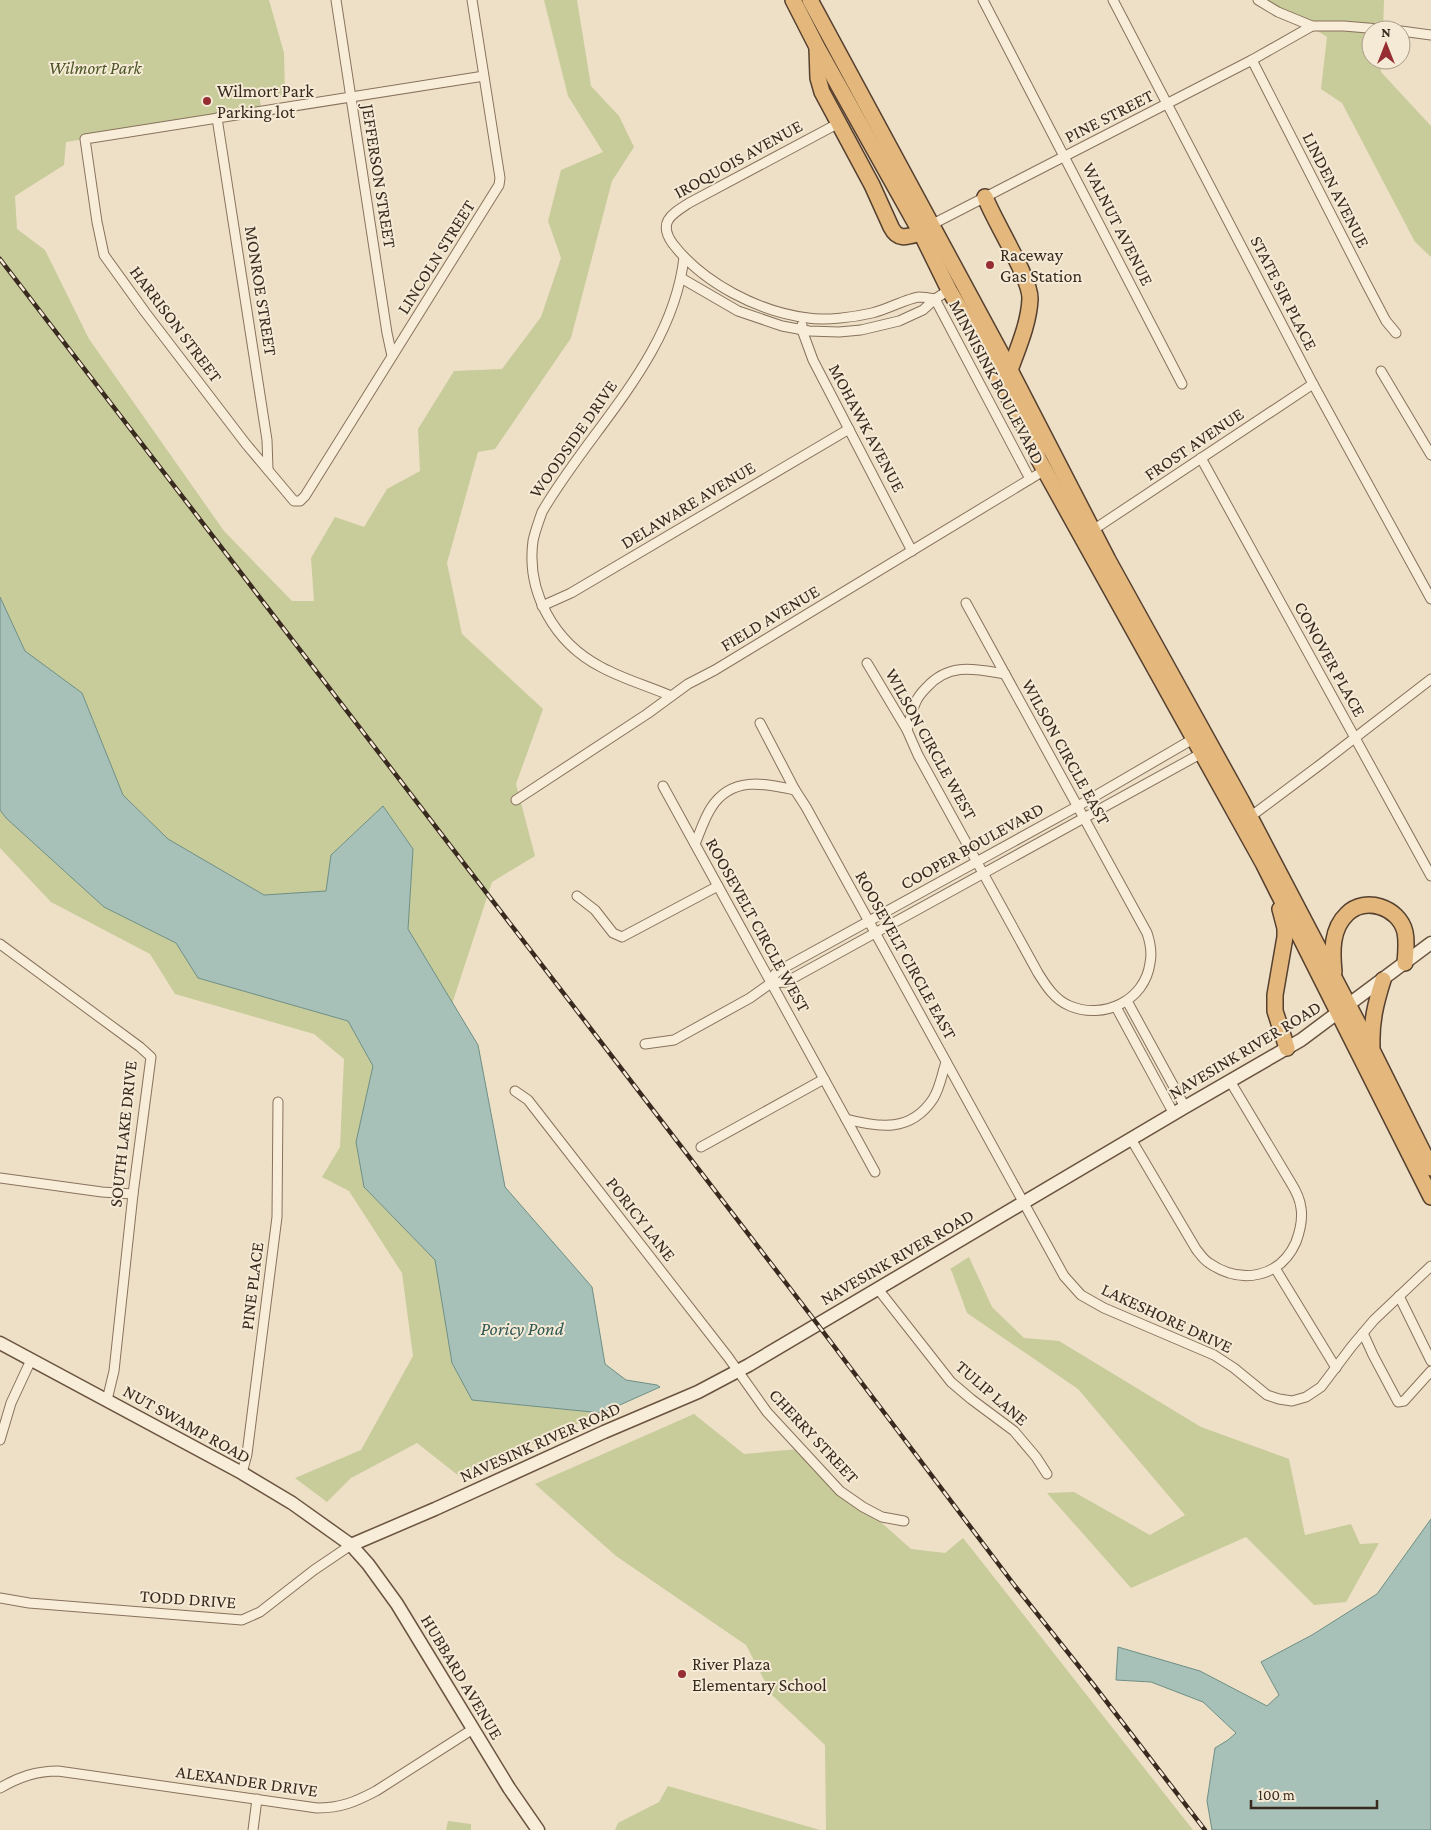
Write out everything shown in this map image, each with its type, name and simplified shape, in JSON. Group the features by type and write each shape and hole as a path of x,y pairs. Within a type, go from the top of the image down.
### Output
{"highway":[{"path":"793,0 817,47 1010,370 1113,569 1250,817 1336,980"},
{"path":"810,0 926,229 949,290 975,334 1045,470 1343,1010 1431,1196"},
{"path":"817,47 818,78 822,92 872,185 894,234 909,236 926,229"},
{"path":"985,197 990,212 1024,278 1030,297 1028,313 1010,370"},
{"path":"1274,886 1285,928 1283,952 1275,995 1275,1011 1279,1029 1287,1048"},
{"path":"1405,963 1404,932 1402,924 1394,914 1377,905 1357,907 1347,913 1338,925 1332,951 1343,1010 1372,1050 1431,1168"},
{"path":"1372,1050 1373,1019 1383,980"}],"main road":[{"name":"NAVESINK RIVER ROAD","path":"351,1545 698,1392 738,1371 1287,1048 1343,1010 1431,943"},
{"name":"NUT SWAMP ROAD","path":"0,1343 242,1473 292,1503 351,1545"},
{"name":"HUBBARD AVENUE","path":"351,1545 368,1564 397,1604 473,1729 538,1830"}],"street":[{"name":"JEFFERSON STREET","path":"336,0 392,356"},
{"name":"LINCOLN STREET","path":"297,503 305,496 499,185 500,178 472,0"},
{"name":"WALNUT AVENUE","path":"983,0 1182,384"},
{"name":"STATE SIR PLACE","path":"1113,0 1313,384 1431,599"},
{"path":"1258,0 1278,12 1312,26 1361,27"},
{"name":"PINE STREET","path":"926,229 1252,60 1312,26"},
{"path":"1411,32 1431,35"},
{"name":"LINDEN AVENUE","path":"1252,60 1367,285 1386,321 1396,333"},
{"path":"217,118 484,76"},
{"name":"HARRISON STREET","path":"217,118 85,139 97,222 104,255 151,320 291,500 297,503"},
{"name":"MONROE STREET","path":"217,118 267,440 268,470"},
{"name":"IROQUOIS AVENUE","path":"684,257 672,242 666,229 672,214 689,203 839,123"},
{"path":"684,257 706,276 730,292 756,304 809,319 850,317 873,313 918,297 935,299"},
{"name":"WOODSIDE DRIVE","path":"671,696 623,678 582,656 559,634 542,606 533,572 532,559 535,533 542,512 650,355 674,305 684,257"},
{"path":"681,278 738,311 760,320 802,330 839,332 880,326 898,321 923,310 949,290"},
{"name":"MINNISINK BOULEVARD","path":"935,299 1030,480"},
{"name":"MOHAWK AVENUE","path":"803,317 802,330 813,360 912,551"},
{"path":"1381,371 1431,455"},
{"name":"FROST AVENUE","path":"1093,530 1313,384"},
{"name":"DELAWARE AVENUE","path":"542,606 571,593 849,428"},
{"name":"CONOVER PLACE","path":"1201,458 1431,876"},
{"name":"FIELD AVENUE","path":"516,800 647,714 688,684 715,670 1045,470"},
{"name":"WILSON CIRCLE EAST","path":"966,603 1147,933 1150,943 1150,963 1147,974 1137,991 1127,1001"},
{"name":"WILSON CIRCLE WEST","path":"867,663 907,730 918,755 1050,992 1070,1006 1089,1011 1110,1009 1127,1001"},
{"path":"907,730 919,695 932,681 940,676 950,671 964,668 1005,674"},
{"path":"1250,817 1431,679"},
{"name":"ROOSEVELT CIRCLE EAST","path":"760,723 795,790 1024,1203"},
{"name":"COOPER BOULEVARD","path":"771,984 777,971 1078,806 1194,739"},
{"name":"COOPER BOULEVARD","path":"645,1044 674,1040 750,998 771,984 786,982 1202,753"},
{"path":"695,844 713,806 732,790 753,783 795,790"},
{"name":"ROOSEVELT CIRCLE WEST","path":"663,786 846,1119"},
{"path":"577,896 595,910 613,933 622,937 718,886"},
{"name":"SOUTH LAKE DRIVE","path":"0,944 151,1057 133,1194 114,1371 108,1400"},
{"path":"1127,1001 1185,1107"},
{"path":"1116,1007 1174,1114"},
{"path":"846,1119 872,1126 886,1126 900,1124 914,1118 933,1099 946,1062"},
{"path":"701,1147 824,1079"},
{"path":"1131,1139 1196,1249 1208,1262 1227,1273 1244,1276 1264,1273 1275,1268 1292,1250 1301,1231 1302,1210 1298,1196 1291,1183 1230,1081"},
{"name":"PORICY LANE","path":"516,1091 528,1100 738,1371"},
{"name":"PINE PLACE","path":"242,1473 247,1454 277,1217 278,1102"},
{"path":"846,1119 875,1172"},
{"path":"0,1178 102,1192 133,1194"},
{"name":"LAKESHORE DRIVE","path":"1024,1203 1064,1276 1072,1286 1089,1300 1214,1355 1234,1368 1259,1389 1279,1399 1292,1400 1306,1397 1321,1386 1363,1333 1431,1266"},
{"path":"1275,1268 1336,1368"},
{"name":"TULIP LANE","path":"878,1289 951,1382 1014,1431 1036,1457 1047,1474"},
{"path":"1399,1296 1431,1361"},
{"path":"1363,1333 1372,1355 1398,1402 1404,1401 1431,1371"},
{"path":"0,1440 14,1395 30,1360"},
{"name":"CHERRY STREET","path":"738,1371 767,1412 840,1491 882,1517 904,1521"},
{"name":"TODD DRIVE","path":"0,1598 29,1603 242,1620 260,1612 314,1570 351,1545"},
{"name":"ALEXANDER DRIVE","path":"0,1788 23,1776 58,1770 317,1808 341,1807 383,1787 473,1729"},
{"path":"254,1830 257,1799"}],"green space":[{"name":"Wilmort Park","path":"0,0 269,0 284,53 285,98 259,96 262,111 66,142 64,165 15,196 17,229 45,250 89,339 224,531 292,601 314,601 311,558 335,517 364,527 387,489 420,471 418,429 454,371 502,369 541,317 561,258 548,221 561,170 603,152 568,96 544,0 577,0 591,86 619,116 634,147 612,181 571,338 495,449 478,452 447,563 462,634 543,709 516,784 535,856 492,882 452,1004 408,929 413,849 383,806 331,855 326,891 264,895 168,839 123,795 82,693 25,651 0,597"},
{"path":"1267,0 1384,0 1383,20 1361,20 1361,70 1381,70 1431,126 1431,257 1415,242 1342,103 1321,89 1327,37"},
{"path":"0,810 6,818 104,907 176,943 198,978 348,1021 373,1066 356,1142 364,1187 435,1260 452,1363 472,1400 602,1413 459,1476 417,1443 351,1478 327,1502 295,1478 361,1450 413,1356 402,1273 349,1191 322,1177 340,1147 344,1059 314,1034 175,994 150,954 51,902 0,848"},
{"path":"969,1257 992,1307 1024,1338 1059,1341 1201,1427 1289,1459 1305,1535 1351,1524 1360,1544 1379,1543 1346,1602 1314,1605 1246,1537 1131,1588 1047,1493 1074,1492 1150,1535 1185,1515 1078,1389 967,1313 950,1269"},
{"path":"694,1414 744,1454 799,1449 911,1549 945,1553 963,1538 1193,1830 826,1830 825,1745 772,1695 746,1645 616,1556 535,1484"},
{"path":"668,1786 820,1830 615,1830 618,1823 659,1802"},
{"path":"448,1821 471,1824 471,1830 446,1830"}],"water":[{"name":"Poricy Pond","path":"0,597 25,651 82,693 123,795 168,839 264,895 326,891 331,855 383,806 413,849 408,929 478,1045 505,1187 592,1287 605,1364 626,1380 660,1387 602,1413 472,1400 452,1363 435,1260 364,1187 356,1142 373,1066 348,1021 198,978 176,943 104,907 6,818 0,810"},
{"path":"1431,1519 1431,1830 1212,1830 1207,1801 1215,1748 1236,1733 1203,1702 1151,1682 1116,1680 1118,1647 1200,1671 1267,1706 1279,1695 1261,1662 1312,1635 1377,1594"}],"railway":[{"path":"0,259 812,1317 1015,1586 1205,1830"}],"place":[{"name":"Wilmort Park Parking lot","path":"207,101"},
{"name":"Raceway Gas Station","path":"990,265"},
{"name":"River Plaza Elementary School","path":"682,1674"}]}
